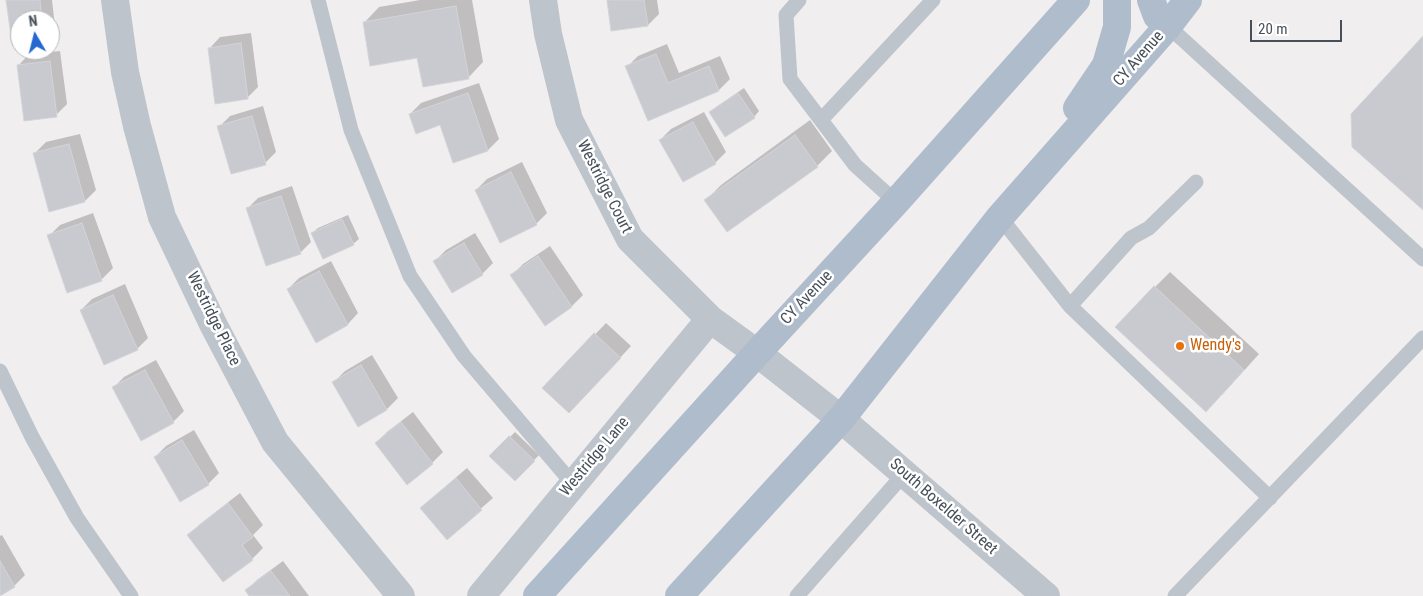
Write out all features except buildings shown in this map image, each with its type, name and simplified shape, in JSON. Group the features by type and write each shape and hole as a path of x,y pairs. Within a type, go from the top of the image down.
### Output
{"main road":[{"path":"1000,217 1020,180 1068,121 1106,65 1117,27 1117,0"},
{"path":"1151,0 1157,16 1168,26"},
{"name":"CY Avenue","path":"680,596 841,419 1000,217 1168,26 1188,0"},
{"name":"CY Avenue","path":"537,596 896,202 1074,1"}],"street":[{"name":"Westridge Place","path":"115,0 125,72 137,126 162,216 214,324 275,442 401,596"},
{"name":"Westridge Court","path":"542,0 548,34 570,120 630,239 710,319 757,353"},
{"name":"Westridge Lane","path":"481,596 710,319"},
{"name":"South Boxelder Street","path":"757,353 841,419 1046,596"}],"lane":[{"path":"318,0 351,130 410,276 464,356 573,484"},
{"path":"799,0 786,15 790,79 855,165 896,202"},
{"path":"822,120 933,0"},
{"path":"1168,26 1423,260"},
{"path":"1070,306 1131,238 1150,228 1196,182"},
{"path":"1000,217 1070,306 1270,498"},
{"path":"1175,596 1423,338"},
{"path":"0,371 32,437 77,518 131,596"},
{"path":"797,596 904,474"}],"place":[{"name":"Wendy's","path":"1180,346"}]}
